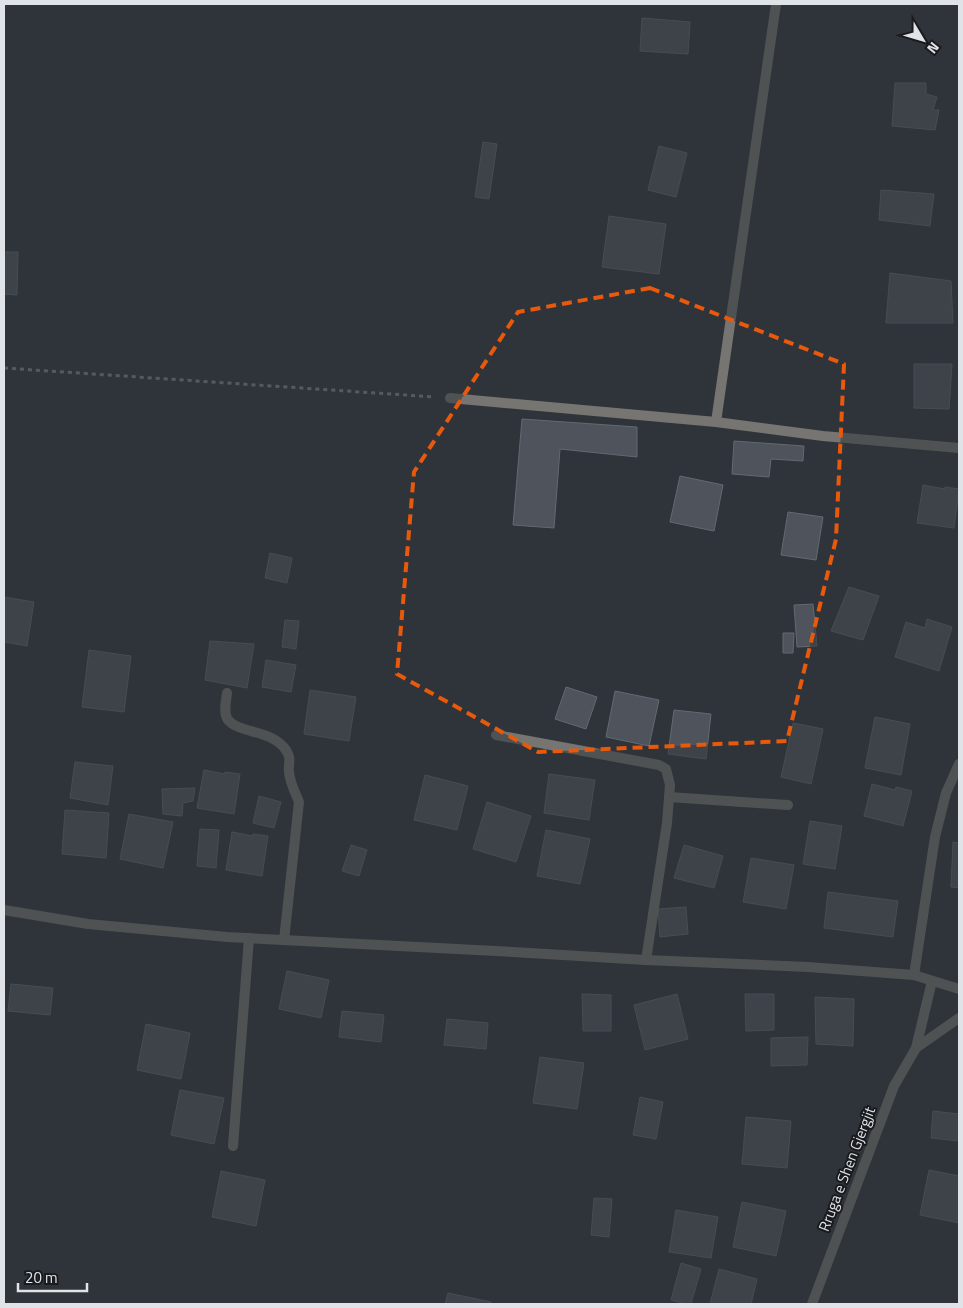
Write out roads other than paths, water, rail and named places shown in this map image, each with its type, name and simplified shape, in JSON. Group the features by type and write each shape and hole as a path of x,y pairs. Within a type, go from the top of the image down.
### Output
{"street":[{"path":"716,422 776,4"},
{"path":"450,398 716,422 823,436 959,448"},
{"path":"227,693 225,710 228,719 237,726 273,738 290,756 289,772 292,788 299,802 284,940"},
{"path":"496,735 658,765 666,770 670,785 666,823 646,960"},
{"path":"914,975 935,837 946,793 959,764"},
{"path":"668,797 788,805"},
{"path":"4,910 98,925 163,932 646,960 808,967 914,975 959,989"},
{"path":"233,1146 249,938"},
{"path":"916,1048 932,981"},
{"path":"916,1048 959,1018"},
{"name":"Rruga e Shen Gjergjit","path":"812,1304 894,1086 916,1048"}]}
